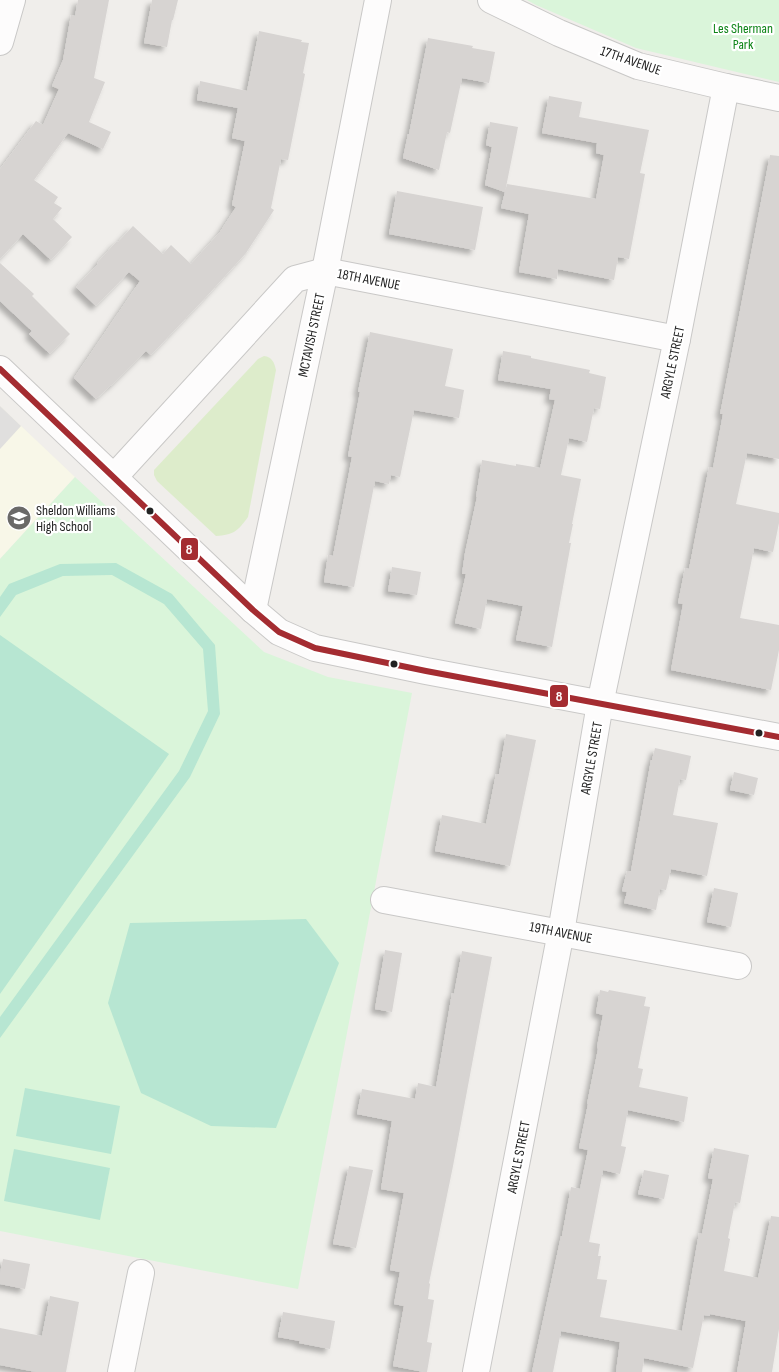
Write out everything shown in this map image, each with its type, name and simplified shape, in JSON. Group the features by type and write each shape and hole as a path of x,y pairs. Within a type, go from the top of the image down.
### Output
{"street":[{"path":"0,42 12,0"},
{"name":"MCTAVISH STREET","path":"254,610 378,0"},
{"name":"17TH AVENUE","path":"491,0 559,33 638,66 726,88 779,98"},
{"name":"ARGYLE STREET","path":"476,1372 561,932 600,704 677,339 726,88"},
{"name":"18TH AVENUE","path":"114,477 295,280 324,270 677,339"},
{"path":"0,369 278,632 315,648 426,671 779,737"},
{"name":"19TH AVENUE","path":"384,900 738,966"},
{"path":"121,1372 141,1273"}],"shaded area":[{"name":"Sheldon Williams High School","path":"0,406 75,477 0,559"},
{"path":"0,406 21,426 0,449"}],"green space":[{"name":"Les Sherman Park","path":"527,0 779,0 779,82 636,48"},
{"path":"264,356 272,360 276,370 248,517 235,531 227,535 216,536 157,481 154,470 258,359"},
{"path":"75,477 264,652 328,677 412,693 298,1289 0,1231 0,559"},
{"path":"116,563 172,594 215,645 220,714 190,777 0,1038 0,1017 179,771 208,711 203,649 164,604 112,575 63,576 16,595 0,617 0,597 9,584 60,564"},
{"path":"0,635 169,754 0,994"},
{"path":"306,919 339,963 276,1128 211,1126 141,1093 108,1003 130,923"},
{"path":"25,1088 120,1106 111,1154 16,1136"},
{"path":"14,1149 110,1168 100,1220 4,1201"}],"building":[{"path":"78,0 109,0 94,78 105,82 89,122 111,132 103,149 68,133 34,180 58,197 54,203 62,208 53,219 72,237 51,260 23,234 0,259 0,169 36,121 43,125 59,89 52,86 63,60 71,15 75,16"},
{"path":"152,0 178,0 167,47 144,43"},
{"path":"259,31 309,43 303,73 305,74 288,160 281,159 271,208 274,210 246,253 206,297 151,355 146,351 96,399 74,378 140,281 129,272 96,306 76,287 133,226 163,254 171,245 191,264 220,232 236,207 232,205 245,141 232,138 238,108 197,100 200,81 247,91"},
{"path":"428,38 495,52 489,83 462,78 450,133 447,132 439,170 403,158"},
{"path":"549,96 582,102 579,117 649,130 640,173 645,174 629,259 618,257 614,280 558,269 557,279 519,272 529,214 501,208 507,184 596,199 604,155 596,153 597,143 542,133"},
{"path":"490,122 518,127 505,192 485,185 492,147 486,145"},
{"path":"770,155 779,156 779,459 747,453 736,504 779,513 779,523 773,552 754,548 740,618 779,625 779,650 771,690 671,670 683,604 678,603 685,568 689,569 709,467 713,468 723,414 720,414"},
{"path":"397,191 483,207 475,250 389,234"},
{"path":"0,263 34,294 32,296 70,334 50,354 29,334 32,331 0,301"},
{"path":"370,332 453,349 445,386 464,390 459,418 414,410 400,477 391,475 389,484 375,481 354,587 324,582 328,555 333,556 352,457 348,456"},
{"path":"503,351 590,370 589,373 606,377 600,409 594,408 587,442 569,438 561,475 581,479 552,647 516,640 523,606 487,599 481,629 455,623 466,574 462,574 482,460 540,468 555,400 549,399 551,389 498,380"},
{"path":"392,567 421,572 417,595 388,591"},
{"path":"506,734 536,740 510,866 435,851 442,815 486,824 496,774 499,774"},
{"path":"655,748 691,756 686,780 680,779 673,815 718,823 707,876 671,869 666,890 660,889 656,910 624,903 627,892 622,891 627,871 631,871 651,760"},
{"path":"734,772 758,778 754,795 730,790"},
{"path":"714,888 738,893 731,927 707,922"},
{"path":"385,950 402,953 392,1012 375,1009"},
{"path":"462,951 492,957 429,1283 428,1299 434,1300 427,1342 432,1343 427,1372 424,1372 393,1366 404,1306 394,1304 400,1272 390,1270 404,1193 381,1189 392,1121 357,1114 362,1089 415,1099 418,1083 436,1087 452,993 454,994"},
{"path":"600,990 646,997 644,1006 650,1007 638,1068 643,1069 639,1087 688,1097 684,1122 628,1110 621,1146 626,1147 620,1174 603,1170 589,1242 600,1244 598,1256 601,1256 597,1279 607,1280 600,1317 682,1331 699,1233 702,1234 713,1179 708,1178 714,1148 749,1155 740,1203 735,1202 724,1271 758,1278 771,1216 779,1217 779,1329 772,1372 737,1372 746,1321 710,1314 710,1316 704,1315 693,1368 644,1358 642,1372 616,1372 620,1342 561,1331 553,1372 532,1372 571,1187 580,1189 588,1150 579,1148 603,1015 596,1013"},
{"path":"349,1166 373,1170 356,1248 333,1244"},
{"path":"644,1170 669,1175 664,1199 638,1194"},
{"path":"3,1259 30,1264 25,1289 0,1284"},
{"path":"50,1296 79,1302 66,1372 36,1372 0,1365 0,1328 42,1336"},
{"path":"283,1312 335,1321 330,1349 278,1337"}],"transit line":[{"name":"8","path":"0,369 253,610 279,632 315,648 426,671 779,737"}],"place":[{"name":"Sheldon Williams High School","path":"19,518"}]}
